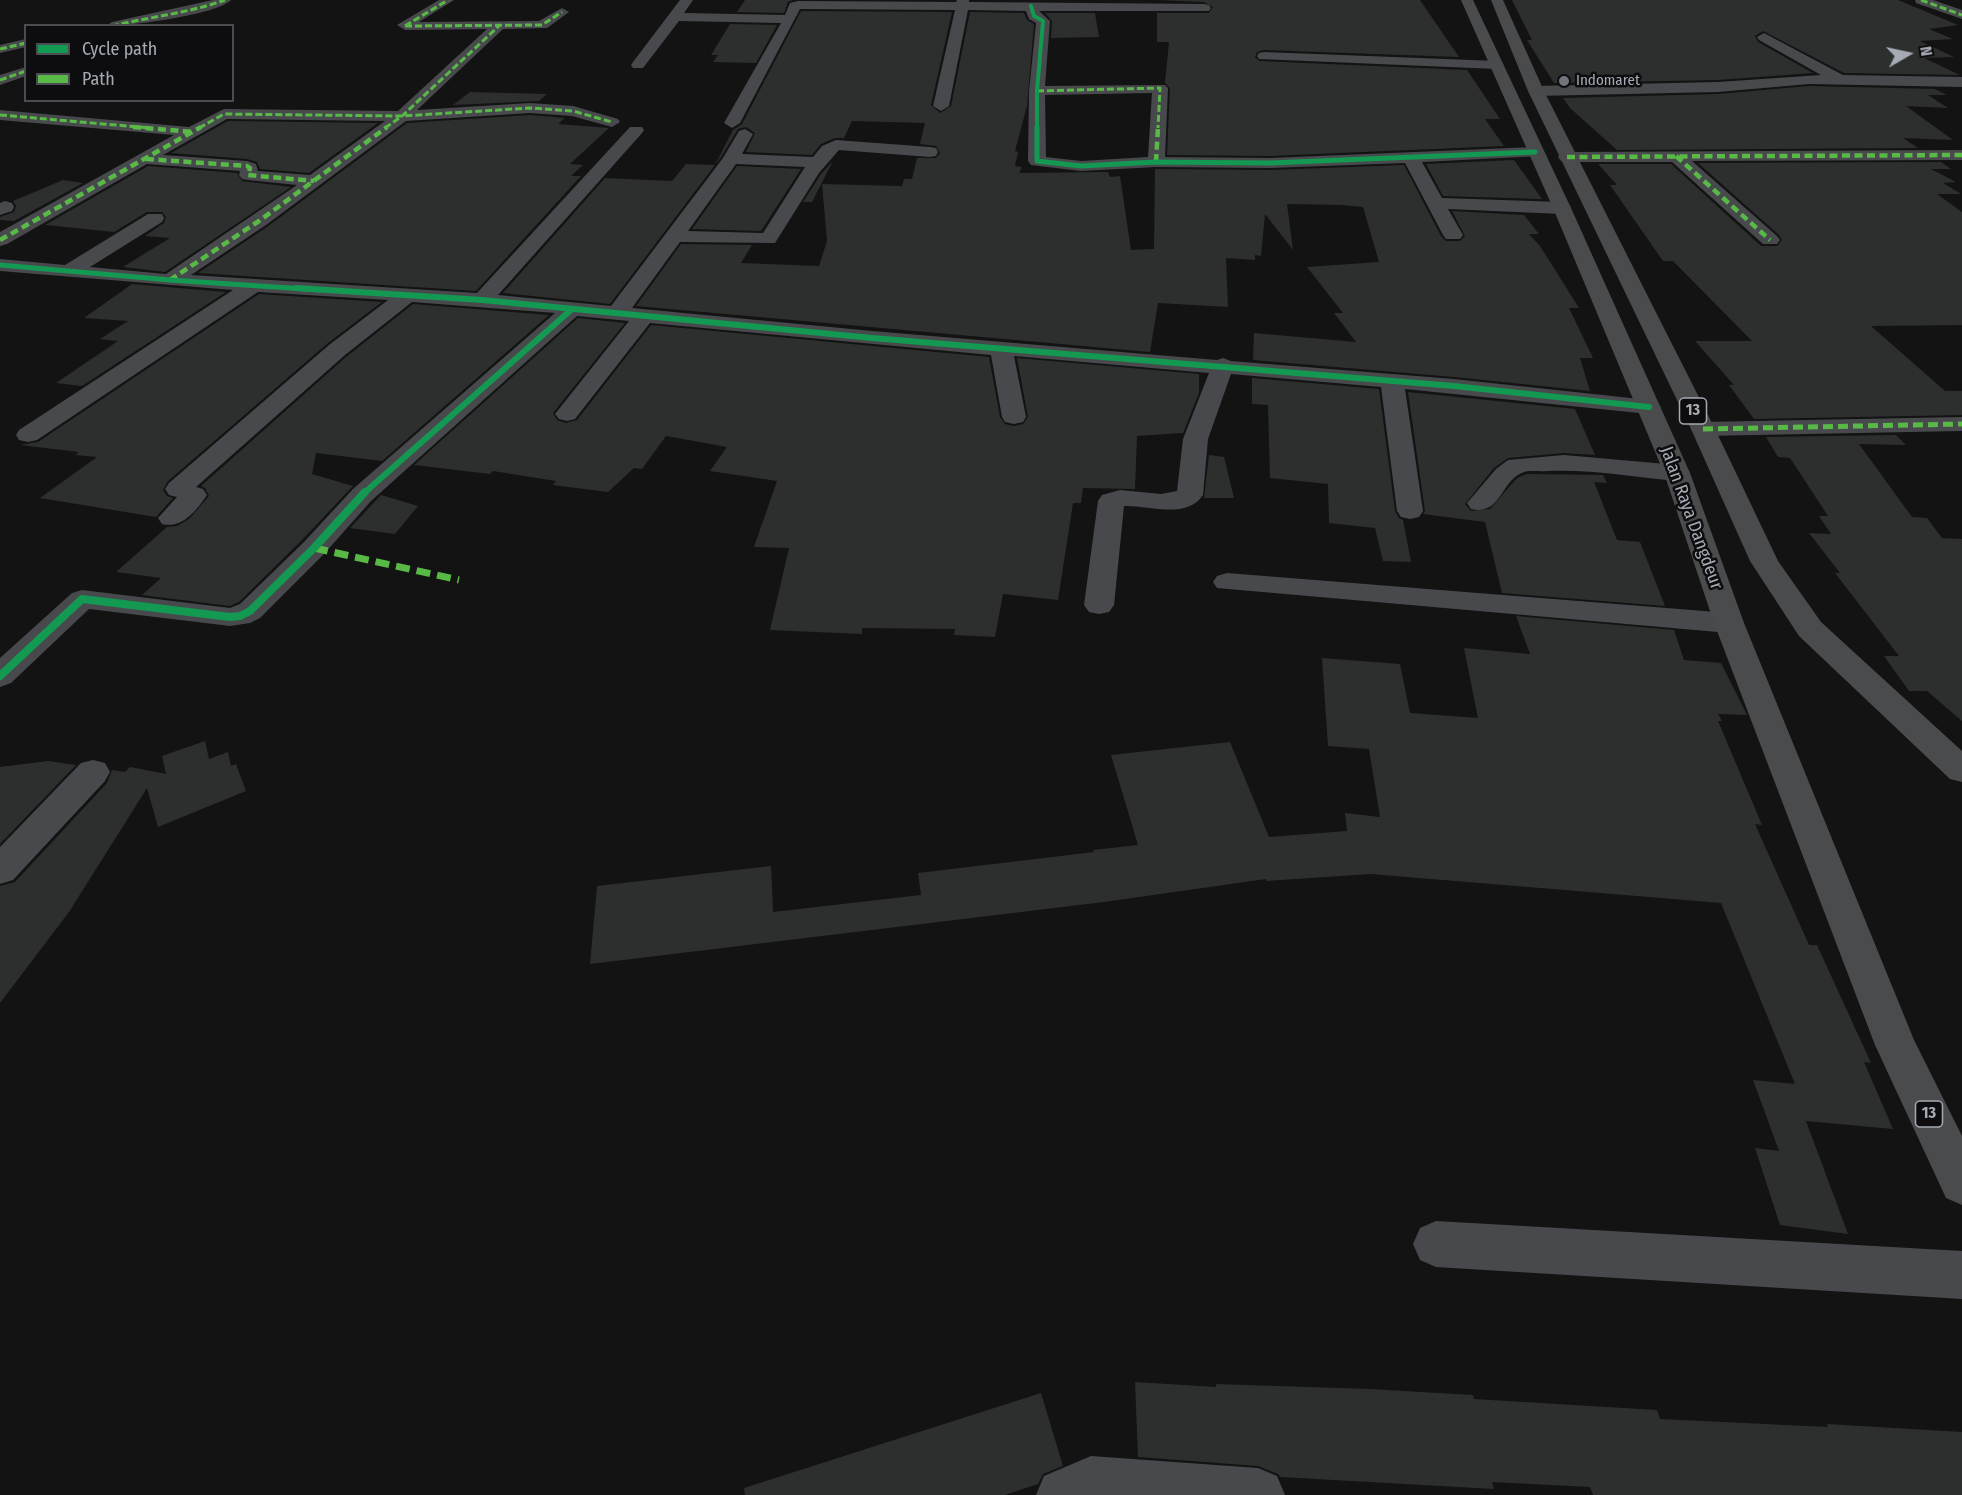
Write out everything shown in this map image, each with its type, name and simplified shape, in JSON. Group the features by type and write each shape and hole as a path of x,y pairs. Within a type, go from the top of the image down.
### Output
{"highway":[{"name":"Jalan Raya Dangdeur","path":"1467,0 1562,208 1677,473 1728,622 1896,1045"},
{"name":"13","path":"1497,0 1536,91 1566,144 1764,561 1810,629 1956,759"},
{"name":"13","path":"1896,1045 1962,1183"},
{"path":"1896,1045 1962,1133"}],"street":[{"path":"208,0 224,0"},
{"path":"120,24 163,14 201,9 224,0"},
{"path":"448,0 404,26 542,25 562,12"},
{"path":"638,65 687,0"},
{"path":"1921,0 1962,15"},
{"path":"941,106 963,3"},
{"path":"618,312 731,159 738,128 795,6 963,3 1031,6 1135,4 1204,8"},
{"path":"1031,6 1034,16 1043,21 1037,91 1037,161 1081,166 1156,162 1270,163 1535,152"},
{"path":"675,17 790,20"},
{"path":"170,280 260,221 402,116 500,26"},
{"path":"1764,37 1840,80"},
{"path":"0,49 24,43"},
{"path":"1264,56 1497,65"},
{"path":"0,80 24,72"},
{"path":"1536,91 1629,90 1738,85 1799,79 1962,82"},
{"path":"1037,91 1160,88 1156,162"},
{"path":"0,240 227,114 402,116 539,108 573,111 612,122"},
{"path":"0,116 193,132"},
{"path":"482,300 636,130"},
{"path":"1566,144 1704,149 1691,138"},
{"path":"674,236 768,239 830,147 843,144 930,152"},
{"path":"1566,144 1676,156 1962,155"},
{"path":"1676,156 1770,240"},
{"path":"1411,158 1453,235"},
{"path":"146,159 247,166 250,168 248,175 314,181"},
{"path":"731,159 818,162"},
{"path":"1437,203 1562,208"},
{"path":"69,271 155,218"},
{"path":"0,265 170,280 482,300 1223,365 1648,407"},
{"path":"27,435 256,284"},
{"path":"171,518 195,494 178,489 338,350 408,295"},
{"path":"0,676 82,599 230,617 240,616 249,611 314,548 362,495 572,309"},
{"path":"567,414 644,316"},
{"path":"1000,347 1014,417"},
{"path":"1099,605 1108,507 1111,501 1123,499 1177,501 1190,495 1195,445 1201,422 1223,365"},
{"path":"1392,381 1410,511"},
{"path":"1702,429 1962,424"},
{"path":"1480,503 1504,474 1517,465 1564,464 1677,473"},
{"path":"1227,582 1728,622"},
{"path":"0,870 93,772"},
{"path":"1436,1244 1962,1275"},
{"path":"1082,1491 1258,1495"}],"building":[{"path":"745,0 793,0 788,2 784,13 737,12"},
{"path":"1157,0 1420,0 1459,57 1264,50 1257,52 1255,57 1259,61 1467,70 1500,119 1485,119 1504,146 1270,156 1167,155 1170,88 1165,83 1169,42 1157,42 1157,13 1209,13 1213,7 1204,2"},
{"path":"1512,0 1898,0 1958,25 1929,29 1953,39 1920,41 1954,57 1924,58 1960,75 1844,73 1763,31 1755,36 1758,42 1813,73 1718,80 1554,83 1527,40 1532,40"},
{"path":"801,11 952,12 931,105 940,113 951,106 970,12 1024,13 1027,20 1034,24 1027,106 1015,151 1018,152 1015,166 1022,167 1019,173 1108,172 1110,177 1120,176 1131,250 1154,249 1155,169 1270,170 1404,165 1441,236 1446,241 1460,241 1465,236 1452,211 1524,215 1539,234 1529,234 1540,246 1579,308 1569,308 1593,358 1580,358 1590,391 1253,360 1254,333 1356,342 1334,313 1343,313 1307,267 1379,262 1363,207 1343,205 1287,204 1293,250 1265,214 1261,256 1255,255 1255,260 1226,258 1228,307 1158,303 1150,352 636,306 681,244 752,245 741,263 819,266 827,241 822,184 902,186 904,179 912,179 917,158 936,158 940,153 936,146 920,144 925,123 852,121 844,138 835,138 821,144 812,155 746,152 755,133 746,127 738,129 715,165 733,130 742,124"},
{"path":"1045,13 1095,13 1099,37 1051,38 1052,21"},
{"path":"730,24 777,25 756,63 713,62 718,55 711,55"},
{"path":"1809,86 1935,89 1947,95 1928,95 1948,108 1906,106 1953,140 1903,138 1918,148 1617,150 1570,108 1563,98 1718,94"},
{"path":"470,92 547,94 539,101 453,105"},
{"path":"530,115 565,118 558,124 609,128 570,164 583,165 571,176 581,176 476,291 198,273 267,227 407,123"},
{"path":"228,121 378,123 309,173 260,169 257,162 247,159 171,153"},
{"path":"1514,160 1542,199 1443,196 1426,164"},
{"path":"833,161 812,202 803,202 821,174"},
{"path":"1941,162 1951,169 1931,169 1956,182 1943,183 1961,194 1937,194 1962,212 1962,325 1871,326 1945,391 1962,391 1962,415 1754,419 1729,385 1734,385 1695,341 1752,341 1673,261 1663,261 1610,185 1617,185 1598,164 1671,164 1761,246 1777,246 1782,240 1779,235 1698,163"},
{"path":"686,164 715,165 610,304 503,293 605,178 672,181"},
{"path":"148,166 237,173 242,181 291,187 165,272 123,267 170,238 145,236 164,223 166,217 162,212 147,212 114,232 45,225"},
{"path":"737,166 801,169 761,231 692,229"},
{"path":"63,180 83,183 14,221 0,220 0,217 14,212 16,206 13,201"},
{"path":"132,284 226,292 82,386 56,383 118,341 100,339 128,321 84,318"},
{"path":"259,294 382,302 328,343 168,481 163,490 167,496 173,498 156,517 40,498 97,457 75,455 79,452 20,445 38,442"},
{"path":"413,304 549,315 382,461 316,453 312,474 353,486 239,602 230,606 142,595 161,578 116,572 167,527 177,526 189,519 209,496 205,488 201,486 346,357"},
{"path":"578,318 625,323 553,413 557,420 566,423 577,420 651,325 989,357 1000,417 1005,424 1014,426 1023,424 1028,417 1017,358 1199,374 1199,393 1183,433 1137,436 1135,489 1083,488 1081,503 1073,503 1058,600 1003,594 995,637 954,635 955,629 862,628 862,634 770,630 789,548 754,547 777,481 710,471 727,447 666,436 642,469 634,468 608,492 553,485 556,481 493,471 490,474 414,465"},
{"path":"1252,378 1379,389 1395,511 1403,520 1411,562 1383,561 1375,528 1329,523 1328,484 1270,478 1268,405 1252,404"},
{"path":"1408,392 1575,409 1595,455 1564,453 1508,458 1494,468 1465,504 1471,511 1490,509 1517,478 1527,474 1603,475 1607,483 1594,482 1617,540 1640,542 1665,606 1502,593 1485,522 1423,514 1425,511"},
{"path":"1896,435 1906,445 1859,444 1912,517 1927,518 1942,538 1962,539 1962,721 1927,691 1909,691 1884,656 1899,656 1835,573 1840,573 1809,533 1831,534 1819,516 1828,516 1790,458 1778,457 1766,437"},
{"path":"1209,455 1224,457 1234,498 1204,498"},
{"path":"381,495 418,506 395,534 350,528"},
{"path":"1516,616 1674,630 1684,660 1721,663 1747,715 1718,714 1722,721 1718,721 1762,825 1755,824 1809,945 1817,945 1871,1063 1864,1062 1893,1129 1806,1121 1848,1234 1780,1225 1755,1148 1779,1151 1753,1080 1795,1084 1721,903 1371,874 1266,881 1266,879 1104,902 590,964 597,886 771,866 773,912 921,895 918,873 1138,845 1111,755 1230,742 1269,837 1347,831 1345,813 1380,817 1369,749 1328,746 1322,658 1400,664 1410,713 1478,718 1464,648 1530,654"},
{"path":"205,741 209,759 228,752 231,766 236,764 246,791 158,827 147,788 69,912 0,1003 0,886 15,882 107,783 112,770 125,772 130,767 166,774 162,756"},
{"path":"48,761 76,765 0,844 0,767"},
{"path":"1135,1382 1216,1387 1216,1384 1369,1389 1473,1395 1474,1399 1657,1410 1660,1419 1828,1427 1827,1424 1962,1432 1962,1495 1593,1495 1590,1487 1492,1482 1494,1489 1280,1477 1258,1466 1138,1457"},
{"path":"1041,1393 1063,1466 1043,1474 1038,1484 1005,1495 745,1495 744,1488"}],"marked path":[{"path":"120,24 203,8 225,0"},
{"path":"405,26 448,0"},
{"path":"1921,0 1962,15"},
{"path":"405,26 542,25 562,12"},
{"path":"170,280 259,221 402,116 499,26"},
{"path":"0,49 24,43"},
{"path":"0,80 24,72"},
{"path":"1037,91 1160,88 1156,162"},
{"path":"0,240 224,114 402,116 530,108 573,111 612,122"},
{"path":"0,115 193,132"},
{"path":"1567,157 1962,155"},
{"path":"1676,156 1770,240"},
{"path":"146,159 247,166 250,168 248,175 314,181"},
{"path":"1703,429 1962,424"},
{"path":"314,548 459,580"}],"cycle path":[{"path":"1031,6 1034,16 1043,21 1037,91 1037,161 1081,166 1156,162 1270,163 1535,152"},
{"path":"0,265 170,280 482,300 872,338 1454,386 1649,407"},
{"path":"0,676 82,599 230,617 240,616 250,611 314,548 362,495 572,309"}],"place":[{"name":"Indomaret","path":"1564,81"}]}
